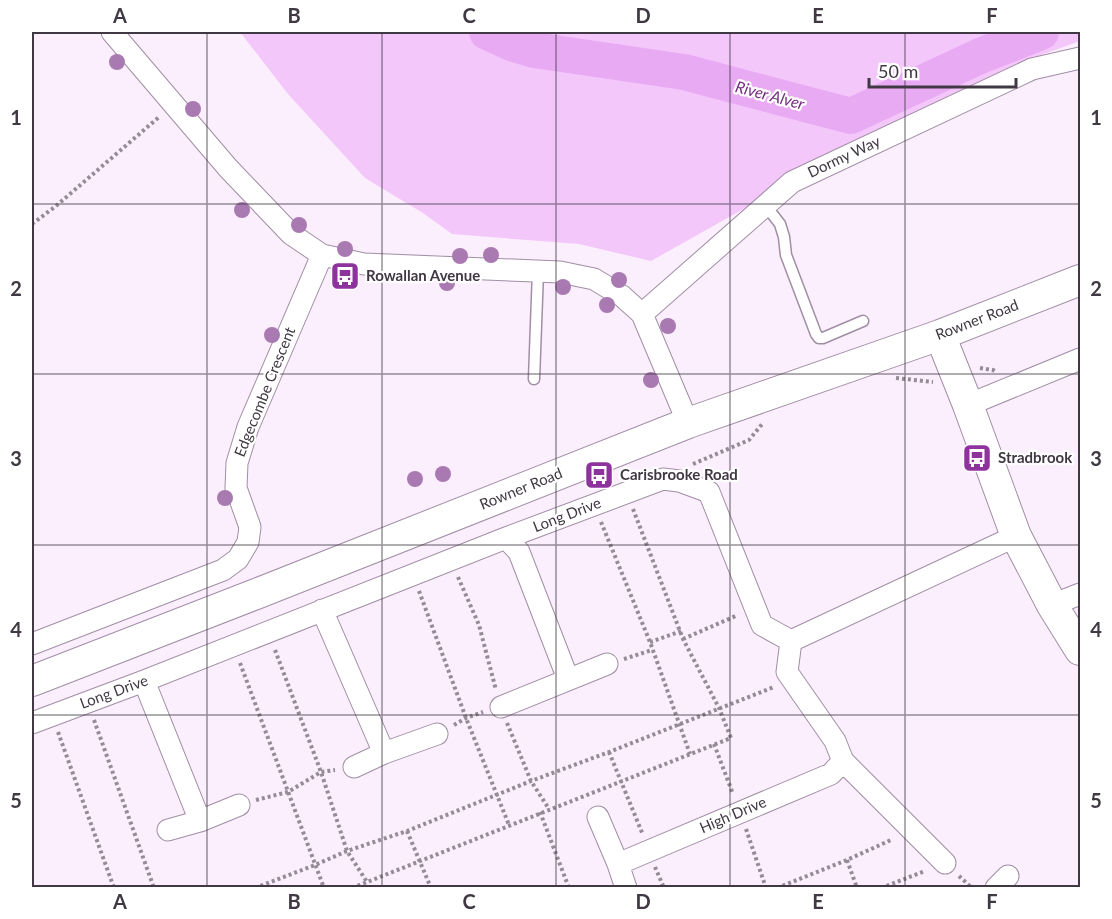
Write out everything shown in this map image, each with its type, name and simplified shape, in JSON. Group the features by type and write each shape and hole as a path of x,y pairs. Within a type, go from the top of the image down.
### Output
{"main road":[{"name":"Rowner Road","path":"32,681 687,423 940,334 1080,280"},
{"path":"940,334 1016,536 1052,605 1080,650"}],"street":[{"path":"112,32 228,168 291,234 322,255 364,264 560,272 594,279 622,296 642,314 687,423"},
{"name":"Dormy Way","path":"642,314 792,182 1032,69 1080,58"},
{"name":"Edgecombe Crescent","path":"32,644 223,570 238,559 248,542 250,527 236,488 237,463 248,427 322,255"},
{"path":"968,405 1080,359"},
{"name":"Long Drive","path":"32,723 663,479 679,481 709,492 762,625 791,641"},
{"path":"945,863 843,760 835,741 787,672 791,641 1016,536"},
{"path":"506,538 519,552 568,679"},
{"path":"1052,605 1080,594"},
{"path":"322,610 384,753"},
{"path":"501,707 607,664"},
{"path":"144,681 200,821"},
{"path":"354,767 384,753 437,734"},
{"name":"High Drive","path":"618,864 831,774 843,760"},
{"path":"168,830 200,821 239,805"},
{"path":"598,817 626,888"}],"lane":[{"path":"764,207 780,224 786,255 819,338 824,338 863,321"},
{"path":"534,379 538,271"}],"path":[{"path":"32,224 56,206 173,104"},
{"path":"887,379 899,377 939,382 978,368 993,370 1017,385"},
{"path":"679,481 691,465 749,440 766,419"},
{"path":"352,888 731,738 719,708 683,639 682,631 633,508 640,487"},
{"path":"591,525 601,521 650,642 690,753"},
{"path":"448,579 458,577"},
{"path":"417,585 466,718 509,825"},
{"path":"683,639 755,607"},
{"path":"650,642 682,631"},
{"path":"273,647 321,772 347,851 367,882"},
{"path":"607,664 652,650"},
{"path":"239,660 324,888"},
{"path":"255,888 792,680"},
{"path":"437,734 466,718 501,707"},
{"path":"93,716 153,888"},
{"path":"66,728 58,732 114,888"},
{"path":"609,752 664,888"},
{"path":"239,805 288,792 321,772 354,767"},
{"path":"540,812 569,888"},
{"path":"777,888 847,860 912,830"},
{"path":"407,831 430,888"},
{"path":"847,860 857,888"},
{"path":"881,888 945,863"}],"shaded area":[{"path":"240,32 1080,32 1080,41 1027,60 889,127 651,261 579,244 452,234 423,213 365,178 288,94"}],"waterway":[{"name":"River Alver","path":"487,32 534,50 684,72 851,116 980,56 1041,32"}],"place":[{"name":"Rowallan Avenue","path":"345,276"},
{"name":"Stradbrook","path":"977,458"},
{"name":"Carisbrooke Road","path":"599,475"}]}
